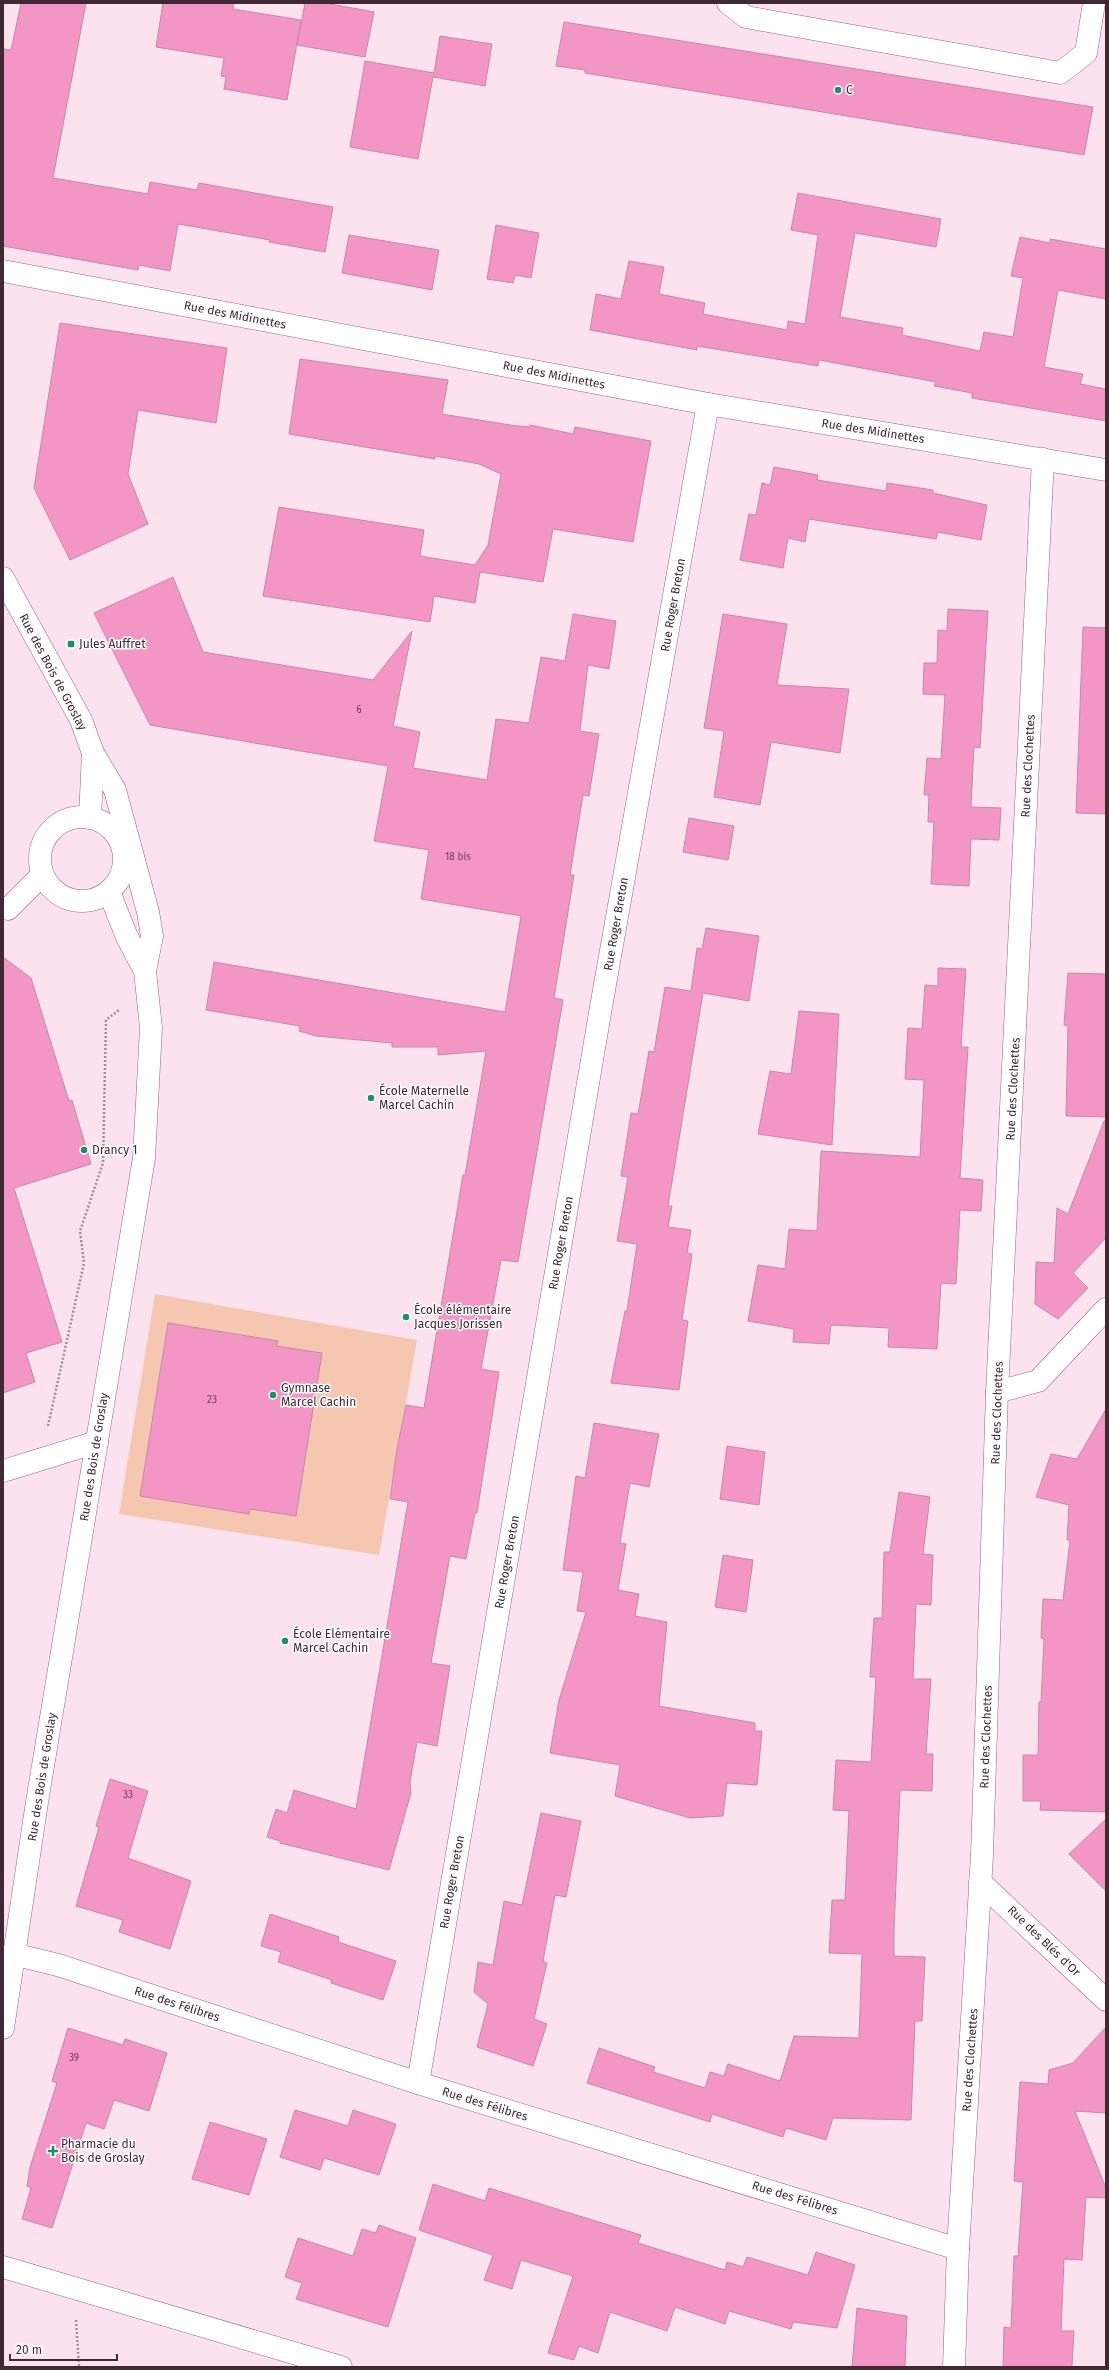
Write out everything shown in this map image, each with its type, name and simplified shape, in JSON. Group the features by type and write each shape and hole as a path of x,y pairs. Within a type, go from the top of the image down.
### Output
{"street":[{"path":"728,3 746,17 1060,73 1086,53 1094,3"},
{"name":"Rue des Midinettes","path":"3,271 708,404 1106,470"},
{"name":"Rue Roger Breton","path":"418,2083 601,1007 708,404"},
{"name":"Rue des Clochettes","path":"954,2367 958,2249 980,1882 997,1392 1043,459"},
{"name":"Rue des Bois de Groslay","path":"3,578 81,720 93,753 90,818"},
{"path":"93,753 115,790 148,912 152,936 145,971"},
{"path":"77,817 90,818 103,822 113,831 121,843 124,856 123,869 118,882 109,892 98,899 85,902 72,901 59,896 49,887 42,875 40,850 45,838 54,827 65,820 77,817"},
{"path":"3,908 8,909 42,875"},
{"name":"Rue des Bois de Groslay","path":"3,2028 13,1954 144,1158 151,1028 145,971 127,937 109,892"},
{"path":"997,1392 1038,1381 1106,1309"},
{"path":"3,1471 97,1442"},
{"name":"Rue des Blés d'Or","path":"980,1882 1104,1994"},
{"name":"Rue des Félibres","path":"13,1954 58,1965 418,2083 958,2249"},
{"path":"3,2267 341,2367"}],"path":[{"path":"40,1460 84,1263 80,1231 103,1162 106,1020 114,1012 148,996"},
{"path":"79,2367 75,2316 82,2290"}],"shaded area":[{"name":"Gymnase Marcel Cachin","path":"155,1294 417,1340 379,1555 119,1514"}],"building":[{"path":"21,3 86,3 53,178 148,194 150,182 197,190 199,183 333,207 325,252 269,242 270,240 178,224 170,271 139,265 138,270 3,246 3,49 11,50"},
{"path":"163,3 234,3 233,9 301,20 287,100 224,89 226,77 221,76 224,58 156,47"},
{"path":"305,3 325,3 374,12 365,57 297,45"},
{"name":"C","path":"564,22 1093,107 1084,155 585,73 585,70 556,66"},
{"path":"440,36 492,44 485,86 433,77 418,159 350,147 365,61 434,73"},
{"path":"798,193 941,219 936,247 855,233 840,317 903,328 902,335 980,351 984,332 1013,337 1023,278 1011,276 1020,237 1050,243 1050,239 1106,249 1106,299 1058,290 1044,367 1083,374 1080,384 1106,389 1106,421 972,398 972,393 934,386 936,382 819,360 818,366 697,346 697,350 590,330 596,294 621,299 629,261 664,267 659,294 705,303 703,314 787,330 788,321 805,324 818,235 791,230"},
{"path":"496,225 539,233 531,278 515,275 513,283 487,279"},
{"path":"349,235 439,250 432,290 342,273"},
{"path":"60,323 227,348 216,423 138,410 128,474 148,524 70,560 34,488"},
{"path":"300,359 448,380 442,414 510,425 529,427 530,425 573,434 575,427 651,441 633,542 553,529 543,582 480,572 475,603 434,596 430,622 263,596 279,507 424,530 420,556 475,565 488,545 501,474 479,464 435,456 435,459 289,434"},
{"path":"774,467 818,475 817,480 886,491 887,483 933,490 933,493 987,505 981,540 938,532 936,539 809,519 805,542 788,538 783,568 740,560 749,514 756,515 762,483 770,485"},
{"path":"173,577 203,652 373,680 412,631 393,726 420,732 413,768 487,780 496,719 529,723 541,657 565,661 573,614 616,621 609,669 588,665 580,731 599,734 589,796 583,795 570,875 574,875 554,998 563,1000 518,1262 501,1260 481,1369 499,1372 477,1513 475,1513 466,1559 450,1556 431,1663 450,1666 437,1746 417,1742 410,1782 411,1793 389,1870 280,1843 280,1841 267,1837 276,1809 287,1813 294,1790 356,1809 408,1502 390,1499 397,1449 406,1405 424,1408 463,1175 465,1175 486,1051 438,1055 438,1047 392,1047 392,1043 316,1036 299,1031 300,1026 206,1010 214,962 505,1012 521,916 421,899 429,850 374,841 388,766 150,725 94,613"},
{"path":"948,609 988,611 980,748 974,747 971,807 1001,808 999,840 971,839 969,886 931,884 934,822 928,822 929,795 924,795 927,758 941,759 945,695 923,694 924,663 937,663 938,630 947,631"},
{"path":"723,614 787,624 777,685 849,689 840,753 771,742 760,805 714,797 724,731 704,728"},
{"path":"1083,627 1106,628 1106,814 1076,813"},
{"path":"689,818 734,826 728,860 683,852"},
{"path":"706,928 759,936 749,1001 703,993 668,1206 672,1206 668,1227 691,1230 687,1253 692,1254 682,1320 688,1321 679,1390 611,1383 625,1311 627,1311 637,1244 617,1241 628,1177 621,1176 631,1113 638,1114 649,1051 654,1052 665,987 691,991 697,948 702,949"},
{"path":"3,957 31,978 69,1101 72,1100 91,1164 14,1188 62,1342 26,1353 35,1382 3,1393"},
{"path":"938,968 966,969 961,1047 968,1047 960,1178 983,1180 981,1211 960,1210 956,1284 941,1283 937,1349 888,1347 889,1328 831,1325 829,1344 793,1342 794,1329 748,1321 758,1265 785,1269 789,1229 817,1231 821,1151 920,1157 924,1080 905,1079 908,1028 922,1029 925,985 938,986"},
{"path":"1068,973 1106,974 1106,1117 1066,1116 1068,1026 1064,1025"},
{"path":"799,1011 839,1014 832,1145 758,1134 770,1071 791,1074"},
{"path":"1104,1121 1106,1122 1106,1238 1073,1273 1088,1288 1058,1319 1035,1304 1036,1262 1054,1263 1057,1208 1068,1214"},
{"path":"168,1323 278,1341 276,1346 322,1353 296,1516 250,1509 249,1514 140,1496"},
{"path":"1106,1409 1106,1812 1040,1810 1041,1801 1023,1801 1023,1755 1038,1755 1039,1702 1041,1702 1044,1639 1041,1638 1043,1599 1063,1600 1070,1540 1067,1540 1069,1505 1036,1497 1051,1454 1077,1459"},
{"path":"594,1423 659,1434 649,1487 630,1483 620,1543 626,1544 618,1590 639,1594 635,1616 667,1622 659,1706 755,1723 755,1731 762,1731 757,1785 727,1783 723,1816 690,1818 615,1796 620,1765 550,1753 559,1700 586,1612 577,1611 583,1572 563,1570 576,1476 585,1478"},
{"path":"727,1446 765,1452 759,1505 720,1499"},
{"path":"899,1492 930,1497 923,1554 933,1555 931,1605 916,1604 913,1679 931,1679 926,1754 933,1754 932,1791 900,1790 894,1930 894,1956 925,1957 922,2021 915,2021 911,2120 833,2118 826,2140 786,2128 783,2137 712,2114 710,2122 587,2083 599,2048 655,2067 653,2072 705,2088 710,2072 724,2076 728,2064 780,2081 794,2036 859,2038 862,1954 829,1953 832,1900 845,1900 849,1811 833,1810 836,1760 871,1762 876,1677 870,1677 874,1618 882,1618 884,1552 890,1552"},
{"path":"723,1555 753,1560 746,1612 715,1607"},
{"path":"110,1779 148,1791 128,1858 191,1881 170,1949 119,1932 123,1920 76,1906 99,1827 96,1826"},
{"path":"541,1813 581,1821 566,1897 555,1895 543,1961 547,1963 534,2019 547,2024 533,2066 477,2047 488,2004 474,1992 478,1962 493,1965 504,1901 522,1905"},
{"path":"1106,1819 1106,1891 1069,1854"},
{"path":"270,1914 339,1937 338,1942 396,1961 383,2000 331,1983 332,1980 278,1962 281,1952 261,1946"},
{"path":"1106,2027 1106,2113 1075,2111 1106,2188 1106,2198 1086,2197 1082,2260 1064,2259 1061,2331 1074,2331 1072,2367 1003,2367 1004,2327 1011,2328 1014,2256 1018,2256 1023,2182 1014,2181 1020,2082 1048,2084 1049,2070 1073,2063"},
{"path":"68,2028 123,2045 125,2039 167,2053 149,2111 114,2100 104,2129 86,2123 52,2228 22,2219 31,2188 27,2186 30,2167 57,2083 52,2081"},
{"path":"295,2110 348,2126 353,2110 396,2124 379,2175 324,2158 320,2170 280,2157"},
{"path":"210,2122 267,2139 249,2195 192,2179"},
{"path":"433,2184 485,2201 489,2188 641,2235 638,2243 725,2270 727,2262 743,2267 747,2257 808,2275 816,2252 855,2265 837,2328 793,2322 791,2329 729,2311 725,2324 675,2307 667,2331 610,2312 598,2353 579,2346 574,2360 548,2353 573,2276 521,2260 512,2289 484,2280 493,2255 419,2230"},
{"path":"379,2225 416,2238 388,2327 296,2299 302,2283 285,2277 298,2238 353,2256 362,2229 376,2233"},
{"path":"857,2308 907,2316 905,2367 852,2367"}],"place":[{"name":"C","path":"838,90"},
{"name":"Jules Auffret","path":"71,644"},
{"name":"École Maternelle Marcel Cachin","path":"371,1098"},
{"name":"Drancy 1","path":"84,1150"},
{"name":"École élémentaire Jacques Jorissen","path":"406,1317"},
{"name":"Gymnase Marcel Cachin","path":"273,1395"},
{"name":"École Elémentaire Marcel Cachin","path":"285,1641"},
{"name":"Pharmacie du Bois de Groslay","path":"53,2151"}]}
